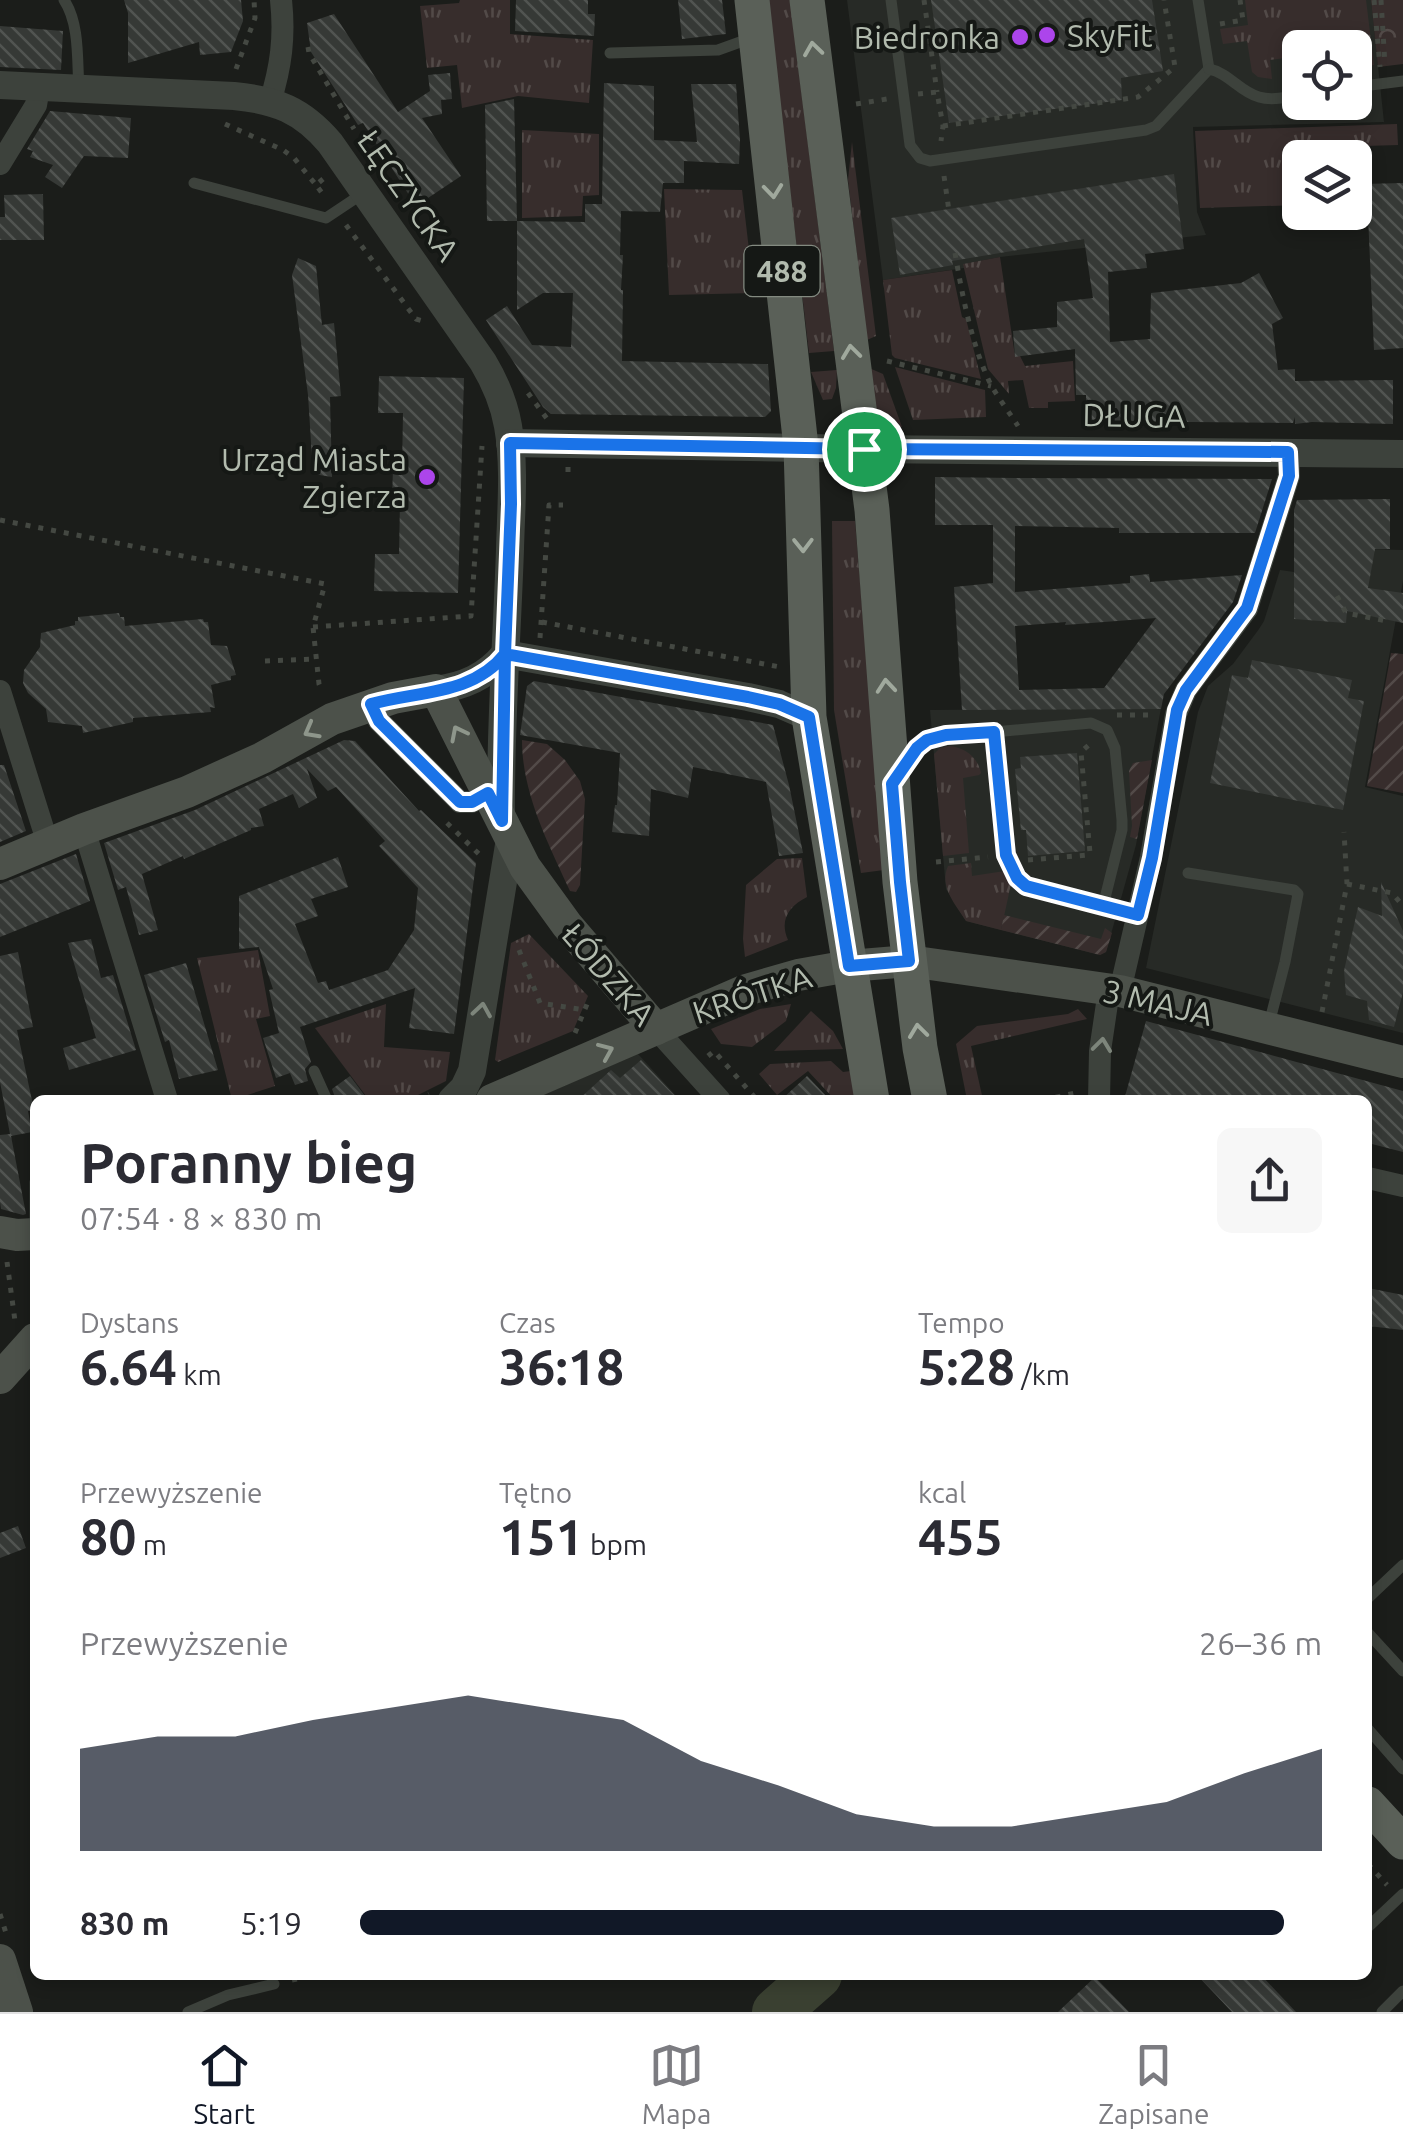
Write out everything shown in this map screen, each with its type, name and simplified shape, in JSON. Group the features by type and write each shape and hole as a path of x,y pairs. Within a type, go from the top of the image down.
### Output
{"main road":[{"name":"488","path":"752,0 801,447 794,710 849,966 871,1095"},
{"name":"488","path":"807,0 872,510 900,882 929,1095"},
{"path":"0,864 187,792 262,758 332,719 371,704 436,690"},
{"name":"ŁÓDZKA","path":"436,690 524,868 656,1029"},
{"name":"KRÓTKA","path":"504,1095 746,990 798,975 909,961"},
{"name":"3 MAJA","path":"909,961 1115,990 1403,1062"},
{"path":"0,1378 30,1346"},
{"path":"1372,1808 1403,1842"},
{"path":"0,1960 17,2012"}],"street":[{"path":"270,102 284,44 281,0"},
{"name":"ŁĘCZYCKA","path":"0,85 234,96 270,102 300,114 316,126 364,192 482,362 500,396 510,443 511,504 500,818 472,1072 457,1095"},
{"path":"0,164 36,105 39,88"},
{"name":"DŁUGA","path":"510,443 1403,454"},
{"path":"1099,1094 1100,1051 1152,858 1177,710 1186,690 1247,608 1289,476 1288,452"},
{"path":"436,690 475,680 505,654 794,710"},
{"path":"0,691 48,844"},
{"path":"371,704 388,732 460,802 472,802 500,818"},
{"path":"84,829 165,1095"},
{"name":"ŁÓDZKA","path":"656,1029 715,1095"},
{"path":"1372,1179 1403,1186"}],"lane":[{"path":"891,0 910,146 920,158 930,161 1146,130 1156,126 1209,69"},
{"path":"1198,0 1209,69"},
{"path":"68,3 75,33 79,90"},
{"path":"610,52 718,50 756,36"},
{"path":"1209,69 1257,98 1282,98"},
{"path":"1372,81 1384,77 1403,81"},
{"path":"194,183 326,218 364,192"},
{"path":"892,784 917,748 927,740 946,735 1090,724 1107,730 1115,748 1122,830 1103,906"},
{"path":"994,732 1006,855 1017,878 1026,886 1138,915"},
{"path":"1188,873 1294,890 1298,894 1286,962 1268,1028"},
{"path":"314,1070 326,1095"},
{"path":"22,1238 30,1204"},
{"path":"1372,1594 1403,1564"},
{"path":"1372,1637 1403,1672"},
{"path":"1372,1733 1403,1768"},
{"path":"1372,1923 1403,1894"},
{"path":"188,2012 228,1995 274,1984"},
{"path":"1382,2012 1403,1991"}],"path":[{"path":"924,0 937,92"},
{"path":"943,126 1138,97 1174,67 1164,0"},
{"path":"1202,27 1243,20 1240,0"},
{"path":"1378,0 1384,77"},
{"path":"1378,0 1384,77"},
{"path":"306,38 309,53 358,134"},
{"path":"219,122 283,150 316,185"},
{"path":"955,252 974,333 992,386 1018,426"},
{"path":"887,361 992,386"},
{"path":"500,396 522,386 551,424"},
{"path":"313,627 471,616 483,430"},
{"path":"538,659 549,505 563,505"},
{"path":"0,520 325,584"},
{"path":"1337,596 1346,614 1387,621"},
{"path":"542,622 780,667 794,710"},
{"path":"265,661 316,659"},
{"path":"936,862 1024,853 1026,860 1088,855 1081,752 1126,714"},
{"path":"1320,1020 1347,884 1344,832"},
{"path":"1347,884 1392,893 1403,906"},
{"path":"519,948 540,1002 585,1010"},
{"path":"591,1029 574,1036 592,994"},
{"path":"714,1051 753,1095"},
{"path":"22,1238 4,1244 16,1332 13,1337 30,1343"},
{"path":"274,1984 293,1980"}],"shaded area":[{"path":"847,0 1371,0 1384,122 1193,127 1197,212 1206,235 1000,257 964,264 964,268 883,280"},
{"path":"1331,548 1403,550 1403,581 1365,787 1403,796 1403,1033 1146,968 1198,712 1208,686 1233,664 1264,621 1280,570 1294,572"},
{"path":"1161,708 1136,845 1106,952 1100,955 966,921 946,889 930,710"},
{"path":"638,1054 675,1095 543,1095"}],"green space":[{"path":"460,0 510,0 510,34 593,40 589,103 518,96 462,108 457,65 427,68 420,6"},
{"path":"768,0 790,0 834,351 809,353"},
{"path":"1245,0 1366,0 1370,30 1282,30 1282,58 1270,60 1272,79 1252,72 1247,41 1223,44 1220,29 1248,25"},
{"path":"1371,0 1403,0 1403,64 1378,67"},
{"path":"1397,124 1398,145 1372,146 1372,140 1282,140 1282,206 1200,208 1195,131"},
{"path":"522,130 599,134 599,195 583,196 582,216 522,218"},
{"path":"852,142 876,336 867,340 848,180"},
{"path":"664,189 742,190 754,293 669,295"},
{"path":"1000,257 1015,356 1020,356 1025,366 1073,361 1075,401 1048,402 1048,408 1029,408 1023,380 1008,381 1009,394 988,369 963,264"},
{"path":"952,270 981,379 892,355 883,280"},
{"path":"895,367 985,390 986,417 913,420"},
{"path":"869,368 883,374 902,427 887,426 877,419"},
{"path":"837,370 832,399 823,400 811,372"},
{"path":"832,521 855,521 884,870 861,873 834,710"},
{"path":"1391,653 1403,654 1403,793 1367,786"},
{"path":"522,740 547,744 580,781 585,799 580,885 576,892 570,891 538,817 526,779"},
{"path":"949,746 970,754 981,773 963,778 969,853 943,856 934,754"},
{"path":"1152,760 1137,839 1130,837 1129,771 1133,763"},
{"path":"802,858 807,897 787,914 788,940 745,957 746,885 777,859"},
{"path":"971,863 972,876 1005,871 1009,874 1011,884 1001,930 966,921 950,895 945,881 948,866"},
{"path":"1004,915 1101,939 1105,928 1112,933 1106,952 1100,955 1001,930"},
{"path":"529,934 588,996 573,1031 498,1062 495,1060 511,943"},
{"path":"258,950 270,1016 256,1019 275,1086 247,1095 231,1095 197,958"},
{"path":"386,1004 384,1047 450,1052 446,1081 418,1095 365,1095 315,1028"},
{"path":"791,1004 786,1021 752,1047 721,1044 711,1029 760,1009"},
{"path":"1078,1009 1087,1019 971,1046 982,1095 966,1095 956,1044 977,1026 1068,1014"},
{"path":"811,1011 833,1031 843,1049 774,1051"},
{"path":"831,1061 843,1072 851,1071 855,1095 830,1095 808,1071 777,1095 759,1074 770,1064"}],"building":[{"path":"124,0 241,0 243,21 231,52 200,55 199,42 128,63 128,13"},
{"path":"516,0 588,0 588,14 595,14 594,36 515,31"},
{"path":"678,0 722,0 726,34 682,39"},
{"name":"SkyFit","path":"931,0 1152,0 1163,71 1121,78 1122,100 949,123"},
{"path":"334,14 398,112 430,91 428,75 450,73 452,99 441,100 442,114 422,118 461,176 416,206 311,52 307,23"},
{"path":"0,26 63,31 61,70 0,67"},
{"path":"604,83 654,86 654,140 697,142 691,84 736,84 739,164 684,161 684,183 663,183 660,212 621,211 622,361 768,364 771,411 765,417 551,414 486,320 507,306 532,345 571,347 573,293 543,293 517,310 517,221 585,222 585,204 602,204"},
{"path":"514,99 517,221 487,221 485,105"},
{"path":"50,111 131,118 128,158 84,156 62,188 45,177 53,165 30,157 33,151 27,149"},
{"path":"1174,174 1184,249 1145,254 1147,268 1108,272 1110,342 1150,339 1151,293 1241,283 1259,273 1283,318 1272,324 1278,370 1295,369 1295,381 1393,380 1393,424 1295,424 1295,417 1293,423 1086,421 1086,395 1076,395 1075,349 1015,357 1013,331 1057,327 1057,302 1093,298 1084,239 952,261 953,265 900,275 891,218"},
{"path":"1403,183 1403,348 1374,350 1369,230 1372,230 1372,184"},
{"path":"43,194 44,240 0,240 4,195"},
{"path":"298,258 316,266 322,325 334,323 341,396 330,397 332,477 313,474 308,395 292,275"},
{"name":"Urząd Miasta Zgierza","path":"379,376 464,378 458,593 374,591 375,554 399,554 400,501 392,501 393,468 402,468 403,413 378,413"},
{"path":"935,477 1272,479 1255,533 1119,533 1119,528 1015,526 1015,592 1130,583 1130,576 1149,574 1150,582 1242,575 1233,602 1164,694 1161,709 962,710 954,587 993,583 993,525 935,525","holes":["1156,618 1104,688 1019,690 1015,626"]},
{"path":"1390,499 1390,549 1375,549 1368,588 1403,593 1403,623 1347,611 1346,623 1294,619 1297,500"},
{"path":"119,613 125,626 203,619 208,622 211,645 227,646 236,675 211,685 215,708 210,707 211,712 133,718 133,722 83,733 82,726 48,722 46,709 23,683 24,670 40,647 41,633 75,625 78,617"},
{"path":"1252,660 1352,680 1348,698 1364,701 1343,810 1210,783 1232,675 1248,678"},
{"path":"534,681 773,725 803,853 779,856 766,782 693,767 688,798 651,789 649,836 612,832 620,753 520,735 527,686"},
{"path":"344,740 355,741 419,811 476,863 454,1034 409,1028 415,988 300,1027 311,1062 305,1069 308,1081 295,1085 290,1073 276,1078 263,1038 279,1033 269,990 273,989 259,947 239,949 239,896 338,857 348,887 311,899 318,916 295,924 318,983 326,981 329,990 388,970 414,930 418,888 379,846 385,841 336,787 328,791 307,769 317,798 299,808 293,794 259,809 264,826 142,874 158,930 139,935 126,887 118,890 104,843 195,810"},
{"path":"1077,753 1085,851 1028,856 1026,830 1021,830 1015,769 1021,768 1020,757"},
{"path":"0,765 4,765 26,831 0,842"},
{"path":"76,854 90,901 0,937 0,884"},
{"path":"1381,882 1403,931 1403,992 1394,1027 1369,1020 1367,1001 1346,995 1344,971 1358,907 1382,916"},
{"path":"91,939 101,978 113,975 136,1050 69,1070 63,1048 96,1038 68,943"},
{"path":"18,952 33,1027 17,1030 31,1095 30,1132 11,1136 26,1214 23,1215 1,1209 0,1202 0,1135 10,1134 0,1082 0,956"},
{"path":"186,963 218,1070 179,1079 144,975"},
{"path":"1146,1021 1403,1091 1403,1152 1372,1144 1372,1095 1125,1095"},
{"path":"641,1060 674,1095 584,1095 611,1070 620,1078"},
{"path":"350,1076 364,1095 334,1095 332,1089"},
{"path":"807,1076 825,1095 786,1095"},
{"path":"1372,1289 1403,1295 1403,1330 1372,1326"},
{"path":"18,1526 26,1548 0,1558 0,1533"},
{"path":"1092,1980 1098,1980 1129,2012 1058,2012"},
{"path":"1202,1980 1266,1980 1296,2012 1232,2012"}],"waterway":[{"path":"776,2012 812,1980"}],"place":[{"name":"SkyFit","path":"1047,35"},
{"name":"Biedronka","path":"1020,37"},
{"name":"Urząd Miasta Zgierza","path":"427,477"}],"route":[{"path":"864,449 510,443 505,654 475,680 460,686 371,704 379,721 460,802 472,802 488,793 502,821 505,654 748,697 779,704 809,717 849,966 909,961 892,784 927,740 994,732 1006,855 1017,878 1026,886 1138,915 1152,858 1177,710 1186,690 1247,608 1289,476 1288,452 864,449"}]}
